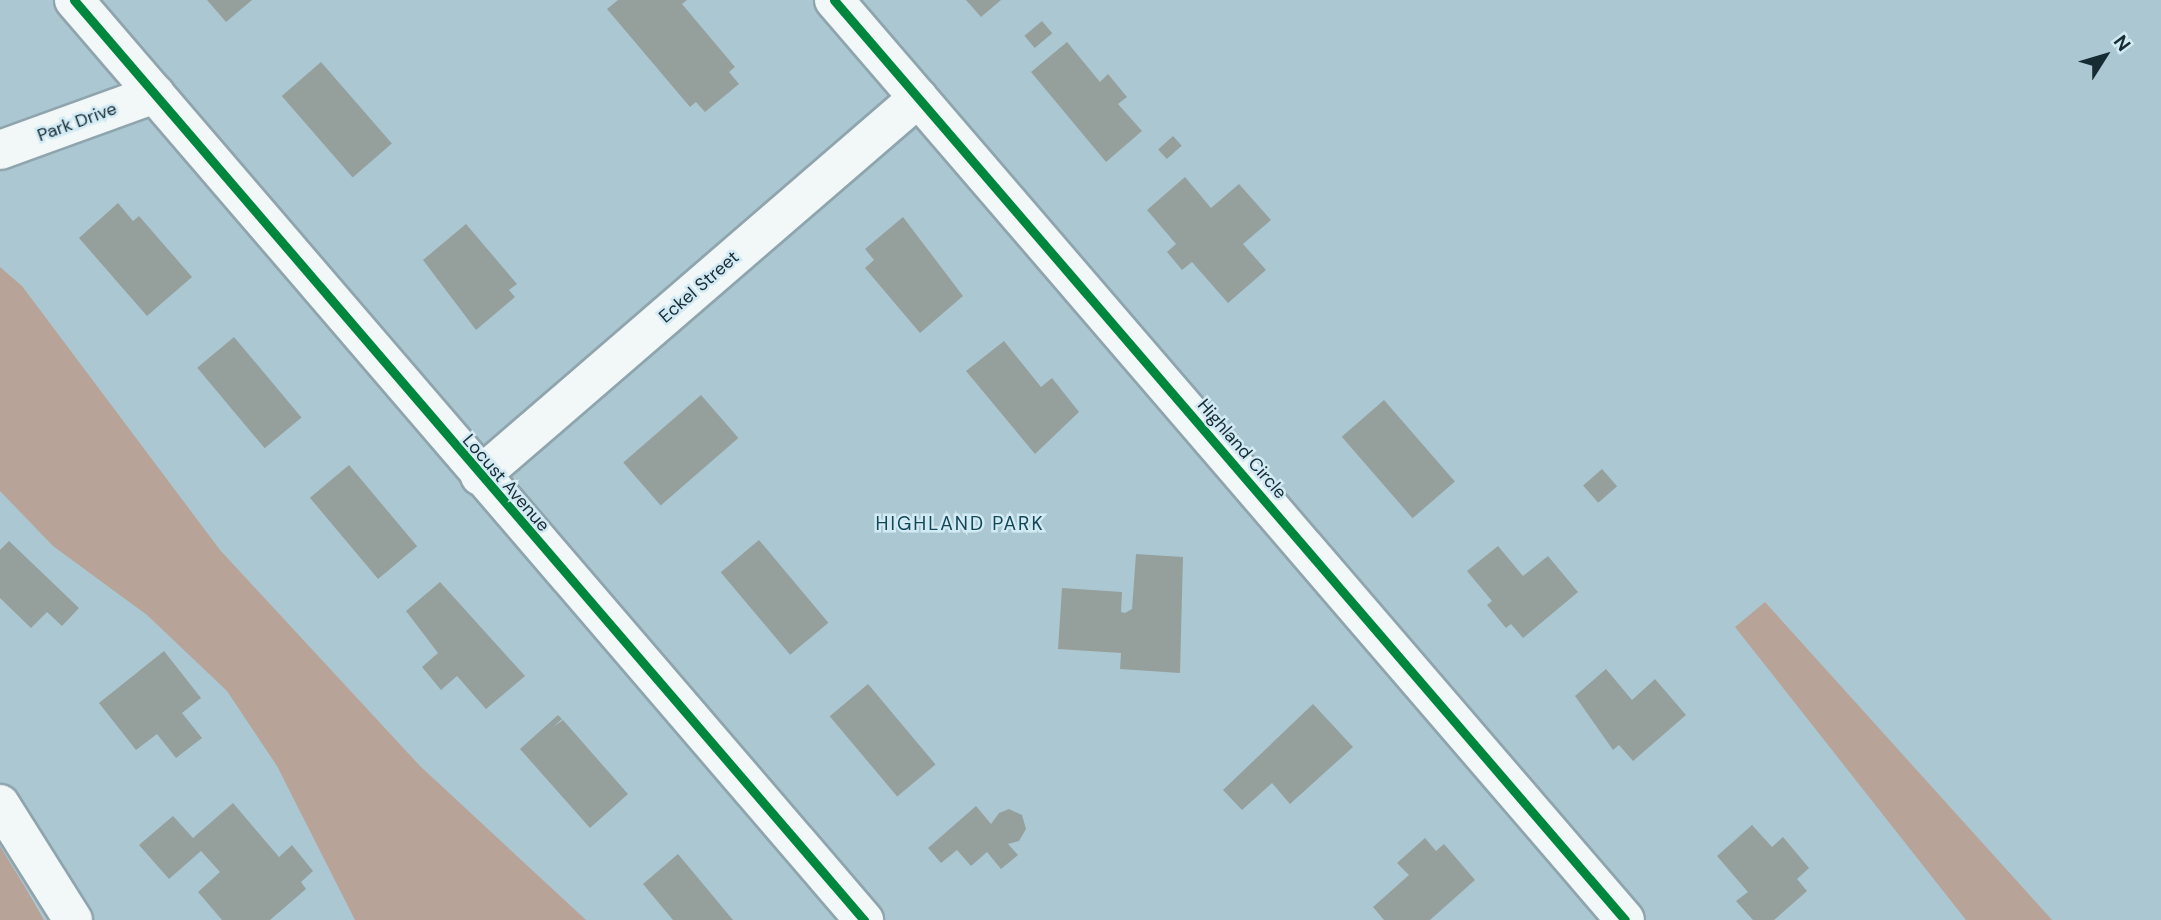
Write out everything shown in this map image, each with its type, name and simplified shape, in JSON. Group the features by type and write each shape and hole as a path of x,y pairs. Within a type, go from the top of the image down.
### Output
{"street":[{"name":"Locust Avenue","path":"74,0 864,920"},
{"name":"Highland Circle","path":"834,0 1625,920"},
{"name":"Park Drive","path":"0,150 155,94"},
{"name":"Eckel Street","path":"480,476 918,98"},
{"path":"0,804 73,920"}],"shaded area":[{"path":"0,267 22,286 220,550 420,766 586,920 355,920 277,766 227,691 147,615 53,546 0,491"},
{"path":"1765,602 2052,920 1966,920 1735,627"},
{"path":"0,846 25,887 44,920 0,920"}],"building":[{"path":"207,0 252,0 226,22"},
{"path":"618,0 687,0 682,4 735,67 729,72 739,84 705,112 696,102 690,107 607,9"},
{"path":"966,0 1001,0 981,17"},
{"path":"1042,21 1052,33 1035,48 1024,36"},
{"path":"1067,42 1100,82 1108,74 1127,97 1118,104 1142,131 1106,162 1031,72"},
{"path":"321,62 392,144 353,178 282,96"},
{"path":"1173,136 1182,146 1167,159 1158,149"},
{"path":"1185,177 1211,208 1239,184 1271,220 1243,244 1266,270 1228,303 1192,262 1182,270 1167,252 1176,244 1147,210"},
{"path":"118,203 133,221 139,216 192,277 147,316 79,238"},
{"path":"903,217 963,296 920,333 865,268 874,260 865,249"},
{"path":"466,224 517,284 509,290 515,297 476,330 423,260"},
{"path":"234,337 301,417 265,448 197,368"},
{"path":"1004,341 1041,387 1052,378 1079,412 1035,454 966,371"},
{"path":"701,395 738,438 661,506 623,463"},
{"path":"1384,400 1455,482 1413,518 1342,437"},
{"path":"349,465 417,546 378,579 310,498"},
{"path":"1602,469 1617,486 1598,503 1583,485"},
{"path":"759,540 828,623 790,655 721,572"},
{"path":"9,541 79,608 62,626 47,612 31,628 0,598 0,550"},
{"path":"1498,546 1523,576 1548,556 1578,592 1523,638 1511,624 1506,628 1487,605 1492,601 1467,571"},
{"path":"1136,554 1183,557 1180,673 1120,669 1121,653 1058,649 1062,588 1122,592 1121,612 1125,613 1132,609"},
{"path":"440,582 525,676 486,709 457,676 441,690 422,667 438,653 406,611"},
{"path":"164,651 201,698 182,713 202,738 176,758 157,734 136,750 99,703"},
{"path":"1606,669 1632,700 1655,679 1686,715 1633,761 1619,745 1613,750 1575,696"},
{"path":"868,684 935,764 897,797 830,716"},
{"path":"1313,704 1353,747 1290,804 1272,783 1242,810 1223,790"},
{"path":"558,715 562,719 553,727 563,720 628,794 590,828 520,749"},
{"path":"233,803 279,857 292,845 313,871 301,882 306,889 270,920 222,920 198,892 220,872 201,851 169,879 139,845 173,816 193,838"},
{"path":"976,806 991,824 999,813 1009,809 1022,815 1026,829 1019,841 1008,844 1018,855 1001,869 987,852 971,866 957,850 941,863 928,848"},
{"path":"1752,825 1772,847 1783,837 1809,868 1797,879 1807,891 1774,920 1753,920 1736,901 1748,892 1717,856"},
{"path":"1425,838 1436,851 1444,844 1475,880 1430,920 1384,920 1373,907 1409,875 1397,863"},
{"path":"678,854 733,920 673,920 643,884"}],"cycle path":[{"path":"74,0 864,920"},
{"path":"834,0 1625,920"}],"district":[{"name":"HIGHLAND PARK","path":"960,524"}]}
